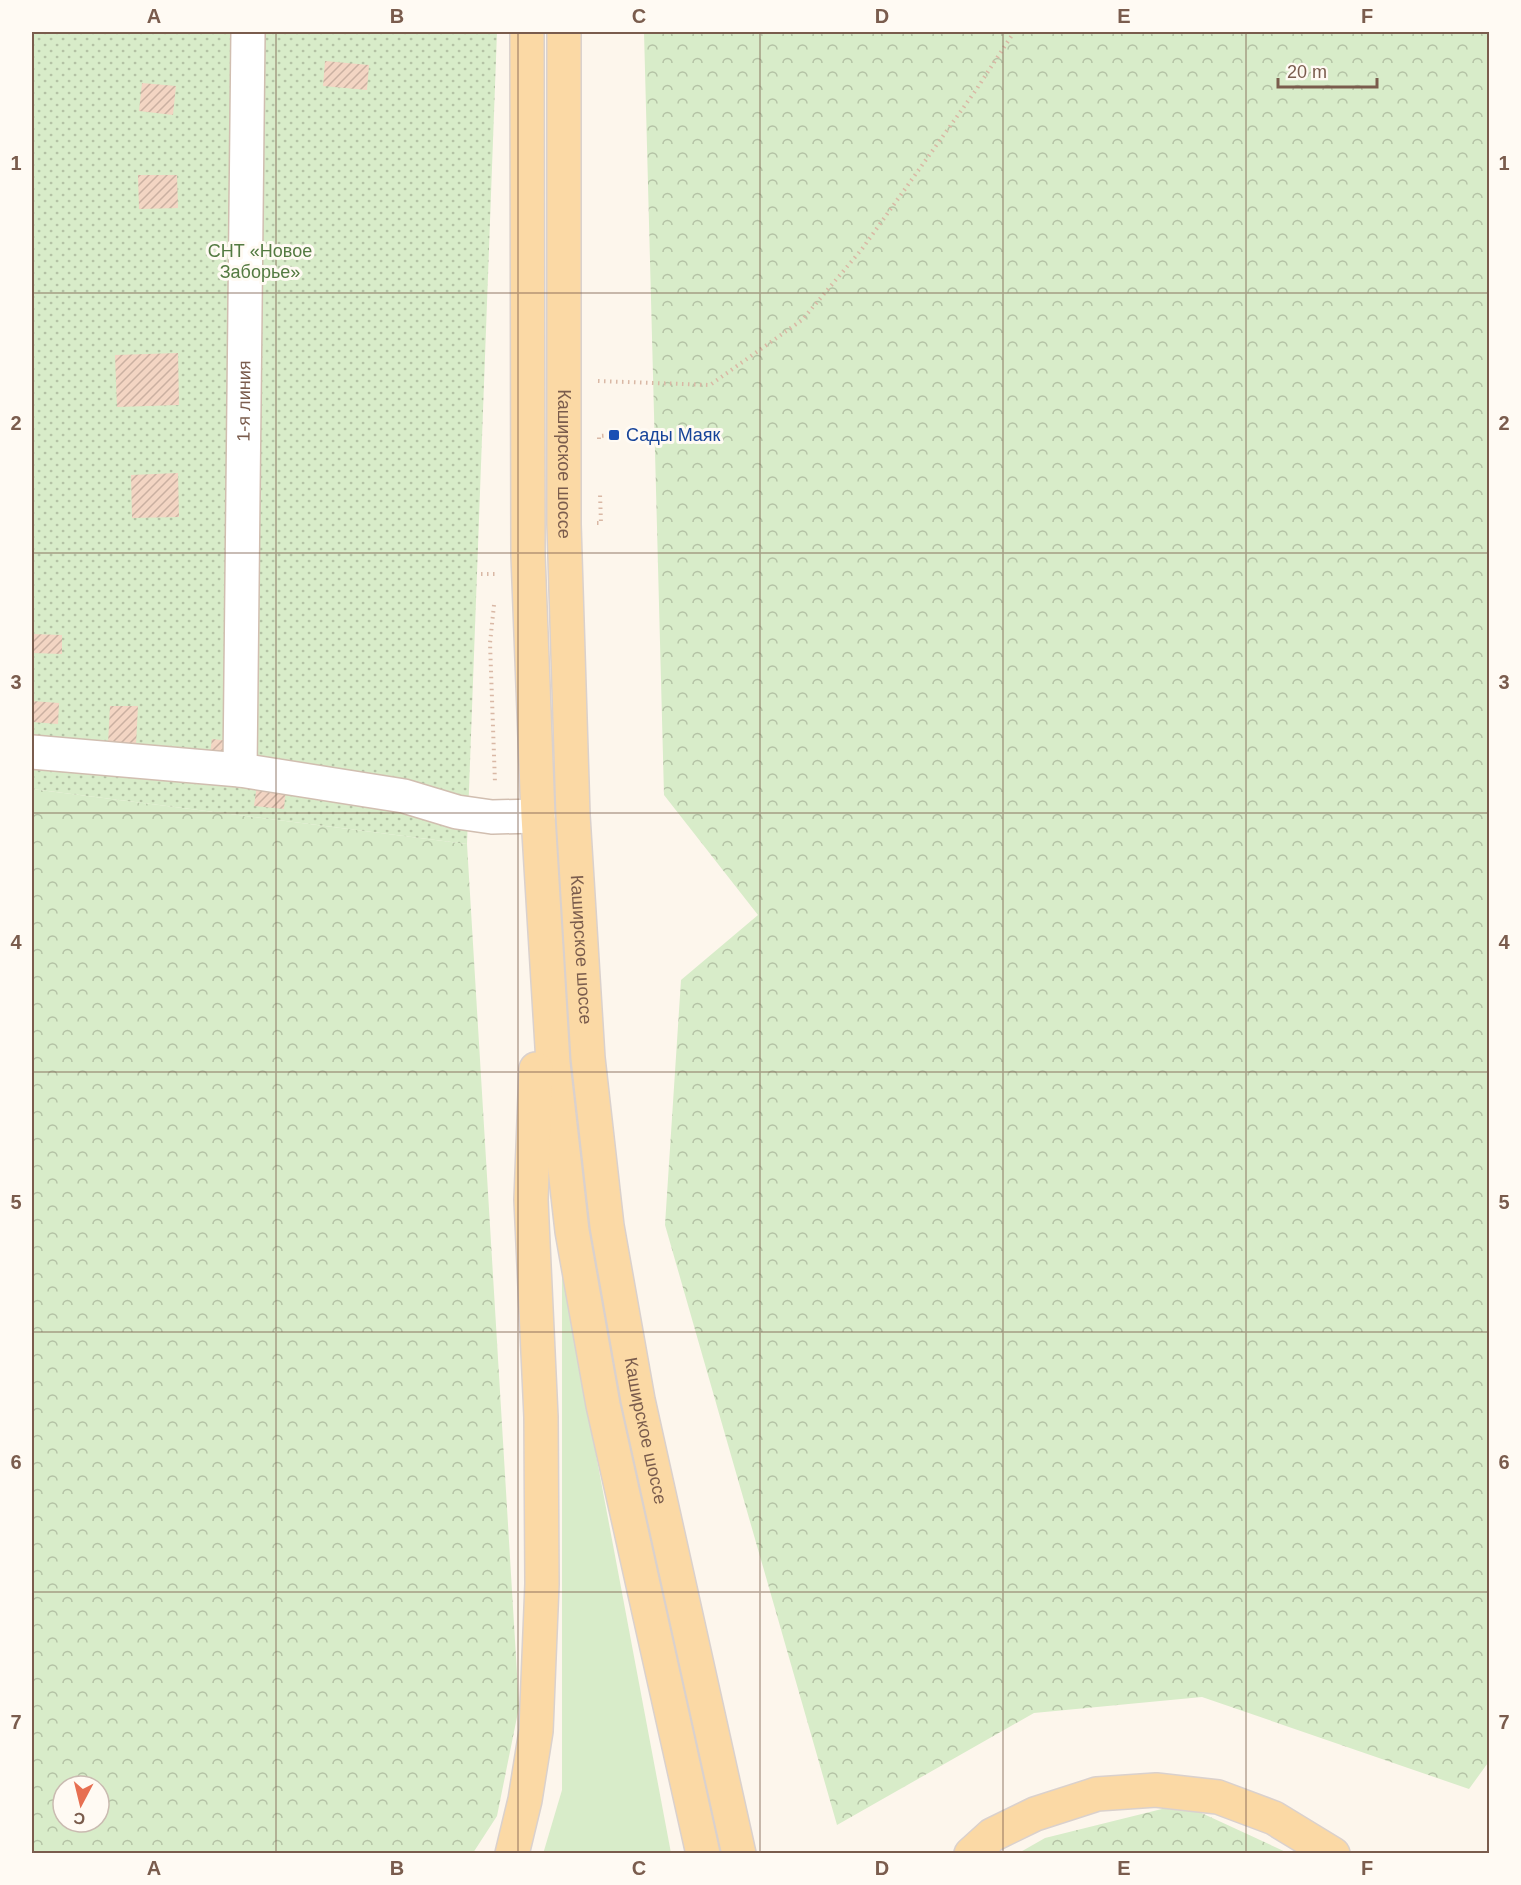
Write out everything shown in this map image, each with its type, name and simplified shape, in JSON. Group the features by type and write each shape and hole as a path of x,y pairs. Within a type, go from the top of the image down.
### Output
{"main road":[{"name":"Каширское шоссе","path":"527,32 527,534 538,816 553,1063 572,1231 603,1405 703,1854"},
{"name":"Каширское шоссе","path":"564,32 564,524 573,815 588,1058 607,1226 638,1400 739,1854"},
{"path":"512,1854 525,1800 536,1731 542,1584 541,1417 531,1200 535,1112 538,816"},
{"path":"971,1854 992,1835 1035,1814 1097,1794 1156,1790 1218,1797 1274,1818 1333,1854"}],"street":[{"name":"1-я линия","path":"240,770 248,32"},
{"path":"32,752 240,770 404,796 457,812 492,817 538,816"}],"path":[{"path":"598,392 598,381 710,385 802,320 862,249 976,90 1014,32"},
{"path":"599,425 599,436"},
{"path":"496,586 497,574"},
{"path":"492,817 496,776 490,643 495,597"}],"green space":[{"name":"СНТ «Новое Заборье»","path":"32,32 497,32 467,844 32,789"},
{"path":"644,32 1489,32 1490,1760 1469,1789 1202,1697 1034,1713 837,1825 665,1225 681,980 758,915 664,795"},
{"path":"32,789 467,844 519,1707 497,1816 473,1853 32,1854"},
{"path":"562,1274 671,1853 543,1854 562,1790"},
{"path":"1182,1804 1288,1853 1017,1854 1045,1838"}],"building":[{"path":"325,61 369,65 367,90 323,86"},
{"path":"142,83 176,86 173,115 139,111"},
{"path":"138,175 177,175 178,208 139,209"},
{"path":"178,353 179,405 117,407 115,355"},
{"path":"178,473 179,517 132,518 131,475"},
{"path":"32,634 62,635 62,654 32,653"},
{"path":"32,701 59,703 58,724 32,722"},
{"path":"110,706 138,706 136,745 108,744"},
{"path":"212,739 231,741 229,755 210,753"},
{"path":"257,785 286,789 284,809 254,806"}],"place":[{"name":"Сады Маяк","path":"614,435"}]}
